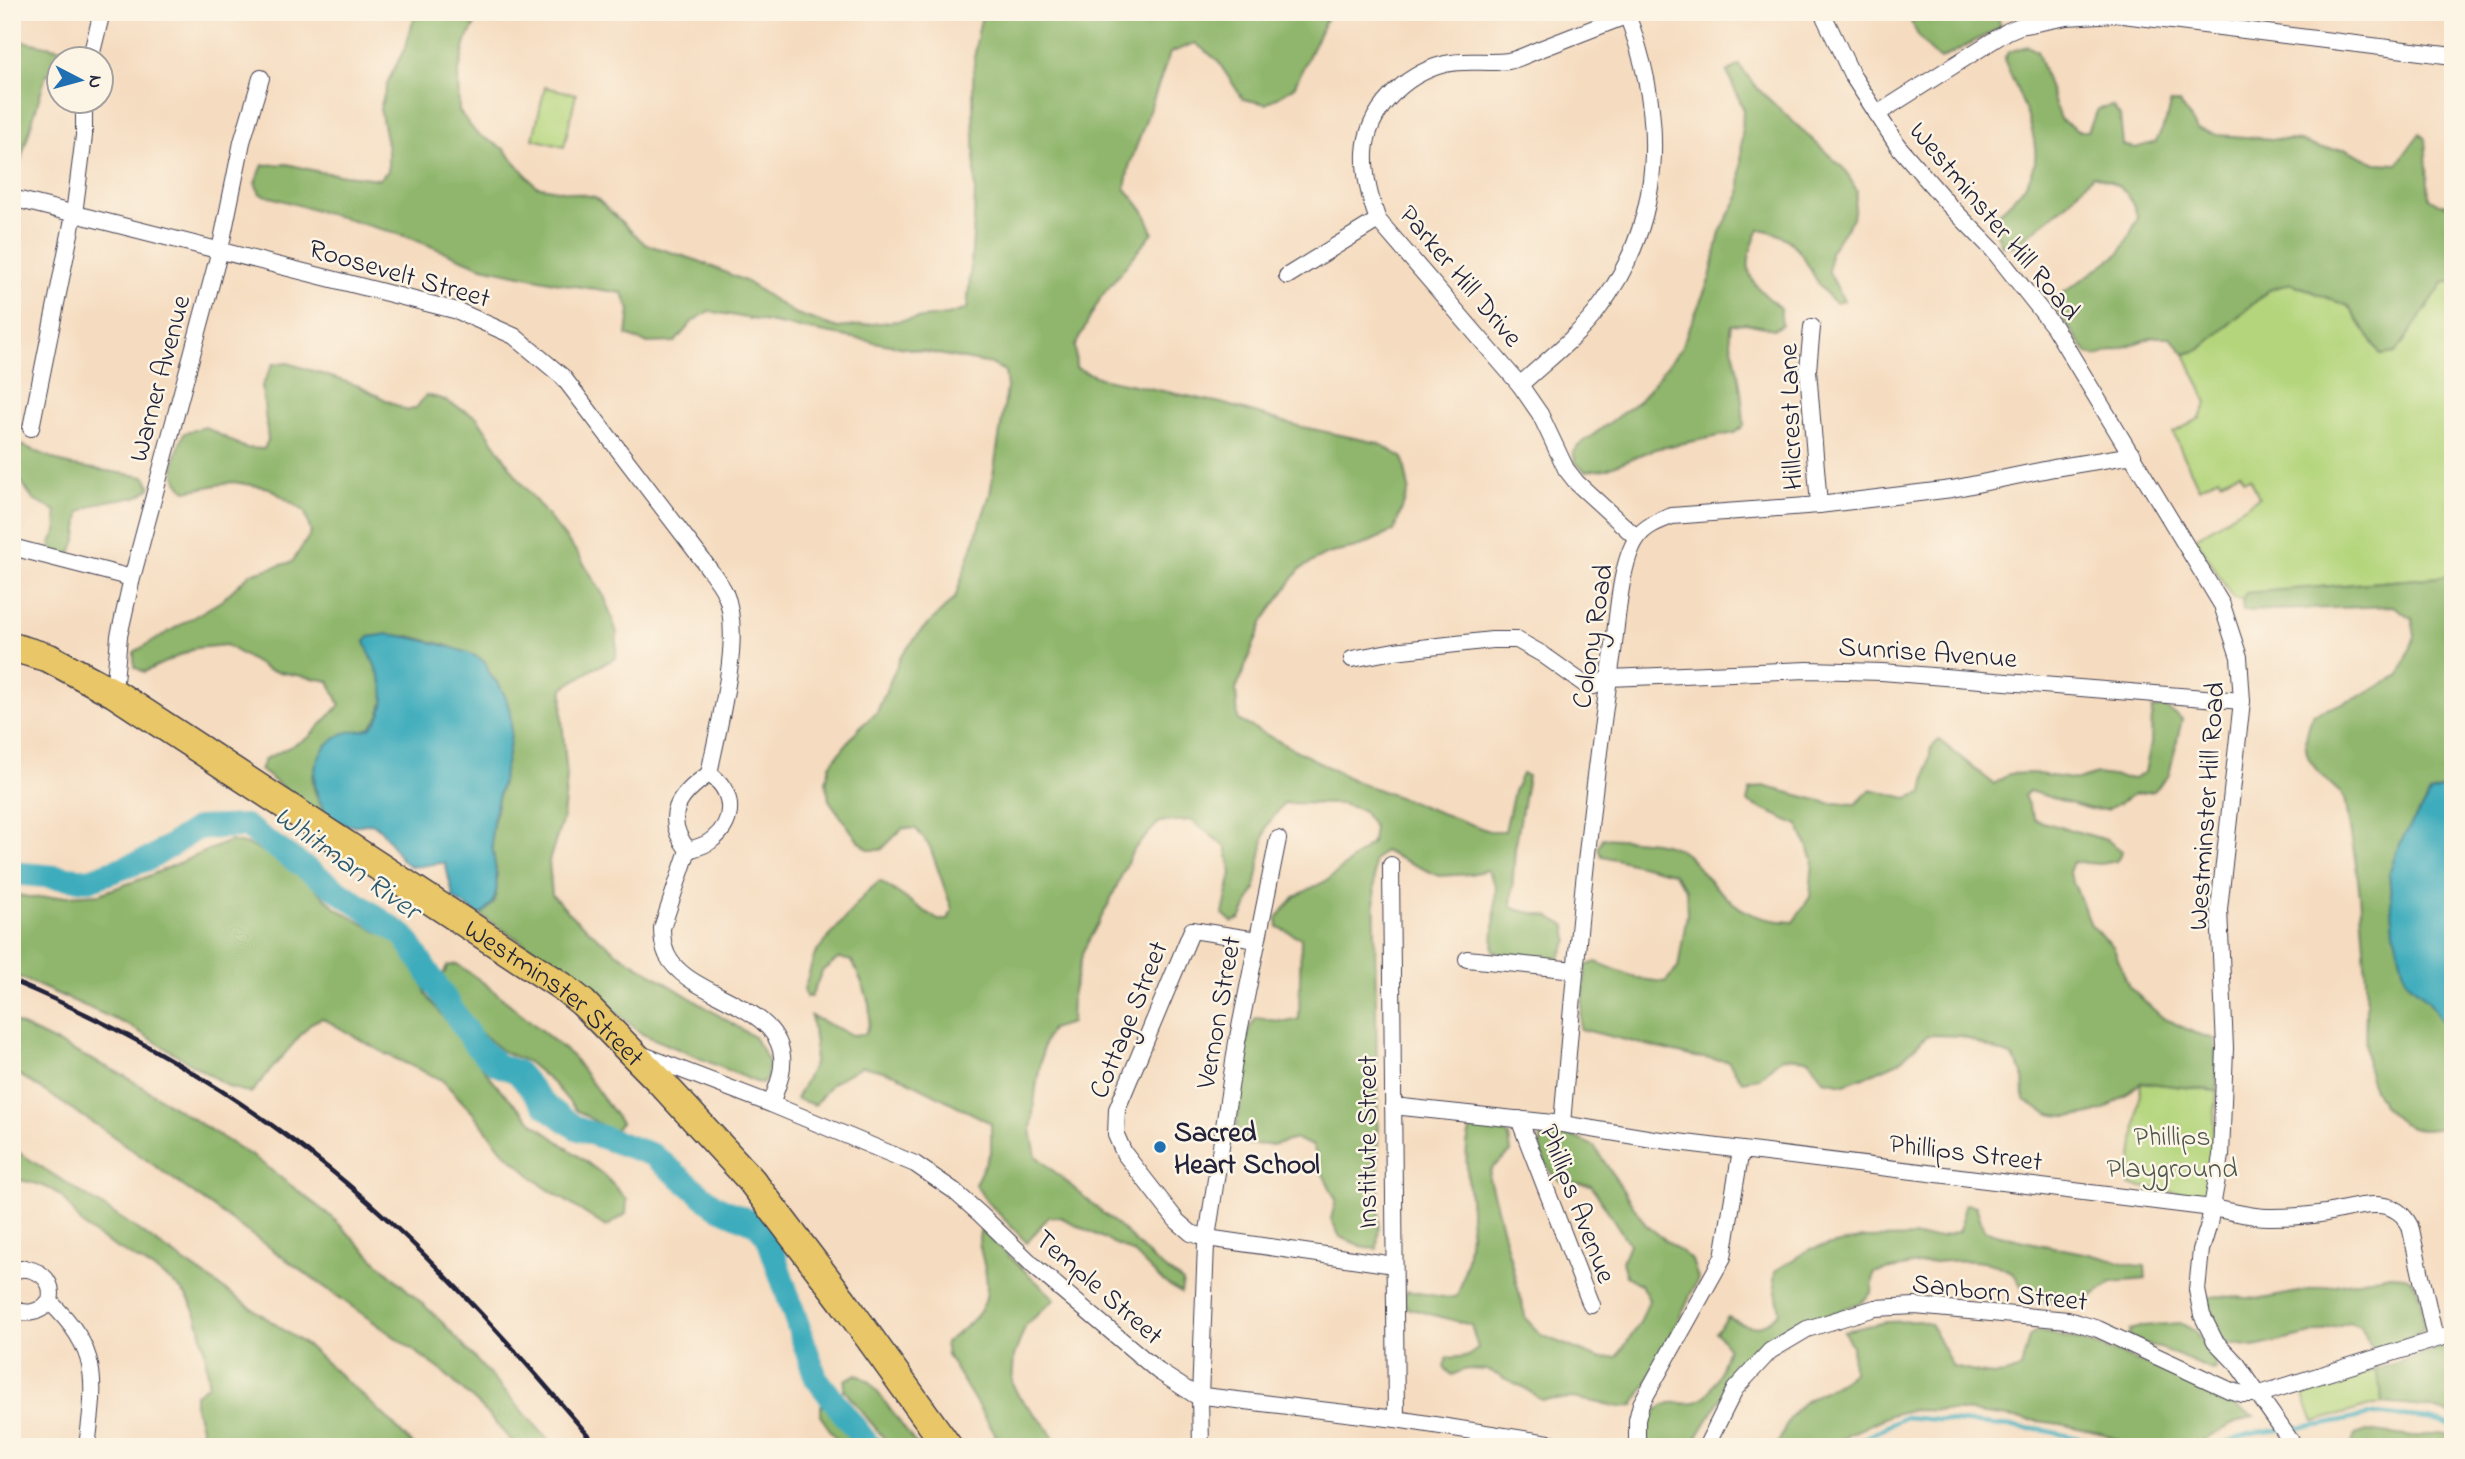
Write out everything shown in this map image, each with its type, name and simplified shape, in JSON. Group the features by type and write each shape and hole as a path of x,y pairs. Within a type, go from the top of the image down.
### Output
{"highway":[{"name":"Westminster Street","path":"12,647 49,658 114,693 563,987 583,1003 686,1109 766,1198 948,1447"}],"street":[{"path":"94,46 102,12"},
{"name":"Westminster Hill Road","path":"1822,12 1852,75 1898,146 1948,204 1993,250 2048,318 2227,614 2239,657 2242,701 2219,909 2225,1020 2225,1094 2221,1156 2199,1263 2198,1303 2215,1341 2260,1394 2295,1447"},
{"path":"1520,385 1597,311 1628,257 1644,215 1652,177 1654,122 1649,82 1627,14"},
{"name":"Parker Hill Drive","path":"1627,14 1509,60 1466,60 1427,69 1407,81 1385,101 1372,125 1365,151 1366,178 1378,220 1520,385 1540,414 1566,469 1577,483 1637,538"},
{"path":"1877,114 2008,31 2042,21 2091,14 2129,15 2453,56"},
{"name":"Warner Avenue","path":"114,693 119,636 132,578 220,250 242,142 261,78"},
{"path":"31,428 74,214 84,116"},
{"name":"Roosevelt Street","path":"12,198 458,311 514,336 564,377 725,593 732,618 733,642 709,774"},
{"path":"1287,276 1378,220"},
{"name":"Hillcrest Lane","path":"1812,327 1808,370 1819,505"},
{"name":"Colony Road","path":"1562,1124 1575,970 1609,678 1625,569 1637,538 1653,523 1672,516 1819,505 1952,489 2133,455"},
{"path":"12,547 132,578"},
{"name":"Sunrise Avenue","path":"1352,659 1394,651 1492,640 1517,640 1587,686 1594,686 1609,678 1808,670 1882,672 2242,701"},
{"path":"709,774 720,780 728,792 729,813 723,829 712,841 688,850 678,838 674,811 691,786 709,774"},
{"name":"Vernon Street","path":"1200,1447 1207,1238 1237,1042 1278,839"},
{"path":"688,850 662,928 668,956 682,973 766,1023 777,1039 782,1056 782,1073 771,1104"},
{"name":"Institute Street","path":"1391,865 1396,1419"},
{"name":"Cottage Street","path":"1256,940 1192,930 1117,1110 1117,1140 1171,1214 1191,1233 1207,1238 1394,1265"},
{"path":"1466,959 1575,970"},
{"name":"Temple Street","path":"628,1050 771,1104 915,1164 981,1213 1036,1268 1158,1371 1184,1390 1200,1397 1241,1399 1396,1419 1575,1447"},
{"name":"Phillips Street","path":"1392,1106 1562,1124 1653,1139 2212,1208 2267,1218 2326,1213 2368,1205 2387,1206 2398,1211 2410,1226 2435,1338"},
{"name":"Phillips Avenue","path":"1519,1119 1591,1305"},
{"path":"1637,1447 1637,1420 1641,1404 1723,1257 1741,1150"},
{"path":"12,1273 25,1269 45,1277 51,1293 50,1302"},
{"path":"12,1308 20,1312 34,1312 50,1302"},
{"path":"50,1302 69,1320 89,1356 93,1375 93,1397 87,1447"},
{"name":"Sanborn Street","path":"1706,1447 1735,1389 1770,1351 1807,1329 1875,1308 1915,1306 2068,1320 2098,1329 2229,1390 2244,1394 2260,1394 2453,1334"}],"green space":[{"path":"416,12 485,12 479,17 466,41 458,75 459,111 476,133 504,149 536,186 595,197 645,244 699,261 745,281 794,313 838,328 948,315 967,309 975,190 973,78 983,12 1336,12 1328,15 1294,87 1266,104 1243,99 1217,60 1195,43 1170,53 1129,167 1125,188 1144,211 1153,232 1101,297 1075,346 1076,368 1100,378 1221,403 1298,426 1378,443 1403,458 1409,489 1394,531 1356,548 1327,554 1300,569 1263,621 1236,690 1238,720 1355,781 1489,831 1505,831 1514,791 1522,774 1528,776 1515,849 1511,906 1548,916 1566,926 1568,940 1558,960 1493,951 1496,886 1487,870 1439,876 1384,851 1374,861 1379,1226 1377,1249 1366,1248 1340,1237 1331,1219 1336,1200 1319,1166 1313,1146 1296,1139 1272,1145 1246,1144 1236,1129 1249,1029 1256,1018 1287,1022 1299,1019 1301,938 1278,927 1277,918 1294,897 1328,880 1372,843 1374,827 1362,810 1341,804 1284,803 1266,827 1255,889 1240,919 1232,922 1223,914 1232,873 1226,847 1191,820 1159,822 1133,850 1083,951 1072,996 1071,1023 1051,1029 1044,1043 1031,1130 1036,1156 1123,1230 1156,1262 1183,1282 1181,1293 1161,1280 1134,1253 1060,1217 1048,1217 1027,1243 985,1199 975,1184 991,1151 991,1123 895,1074 862,1066 832,1083 815,1105 796,1099 814,1064 815,1045 811,1016 852,1035 865,1034 869,1025 867,997 852,961 839,958 822,971 811,997 806,997 804,989 815,954 867,892 880,881 938,920 948,920 952,909 930,847 916,829 903,828 881,850 869,850 857,839 829,800 826,782 830,765 859,728 877,712 901,656 921,631 955,598 990,494 1007,388 1005,371 991,364 709,311 692,322 675,342 646,343 627,335 630,310 622,293 482,267 408,237 260,194 255,183 263,165 287,164 320,172 379,179 388,171 388,149 380,109 388,81 405,48"},
{"path":"1907,12 1998,12 2000,28 1941,59 1920,39"},
{"path":"12,39 46,46 46,75 18,169 12,180"},
{"path":"2027,46 2037,51 2060,119 2078,131 2088,131 2098,109 2112,106 2120,116 2123,145 2135,148 2156,142 2166,121 2170,103 2180,103 2197,129 2217,135 2300,141 2319,148 2346,149 2376,163 2397,164 2420,133 2425,139 2429,198 2439,204 2453,205 2453,281 2443,283 2396,353 2381,355 2348,306 2291,283 2269,290 2199,350 2185,354 2170,337 2154,337 2097,356 2088,354 2055,308 2056,298 2121,252 2138,218 2123,189 2111,181 2093,175 2065,206 2014,246 2002,246 1991,220 2025,185 2033,170 2035,158 2032,129 2004,60 2008,52"},
{"path":"1739,65 1757,88 1845,170 1857,191 1853,218 1830,252 1829,272 1844,301 1836,303 1826,293 1805,259 1788,240 1776,233 1759,229 1750,255 1750,273 1759,289 1780,308 1782,325 1774,329 1745,323 1731,325 1730,338 1740,383 1744,426 1734,433 1655,449 1606,469 1585,471 1576,463 1573,452 1640,400 1681,348 1710,278 1720,232 1740,195 1743,108 1727,72"},
{"path":"545,87 576,94 564,147 533,139"},
{"path":"2453,281 2453,576 2246,593 2242,600 2232,597 2196,538 2259,497 2250,478 2245,480 2240,472 2221,481 2219,477 2199,488 2173,433 2200,418 2207,403 2185,354 2199,350 2269,290 2291,283 2348,306 2381,355 2396,353 2443,283"},
{"path":"288,363 359,386 407,411 416,408 426,395 442,399 477,417 519,480 578,554 605,598 617,633 616,658 563,688 562,719 567,777 563,818 549,861 552,895 574,918 616,952 754,1037 769,1062 767,1079 761,1084 642,1034 567,971 480,915 494,903 496,894 497,875 492,830 510,739 500,686 488,672 486,663 479,658 445,645 409,636 365,642 382,676 384,692 381,710 378,718 367,729 343,733 317,766 313,785 323,810 318,814 260,770 265,759 308,738 340,705 329,681 268,670 226,645 196,648 144,672 134,667 134,652 221,601 250,574 292,562 311,533 305,512 269,488 233,482 186,491 174,472 184,433 205,427 245,448 264,449 268,440 262,386 273,364"},
{"path":"12,441 68,465 145,477 151,487 137,496 104,501 80,512 77,537 71,553 58,556 50,544 57,531 56,511 33,500 22,482 12,473"},
{"path":"2453,576 2453,784 2431,793 2399,844 2406,979 2428,999 2453,1038 2453,1123 2436,1129 2420,1129 2405,1125 2393,1116 2374,1090 2369,1074 2365,1048 2366,982 2360,895 2346,803 2342,794 2311,762 2306,747 2313,714 2357,698 2400,675 2415,636 2412,618 2393,606 2243,611 2242,600 2246,593"},
{"path":"2164,707 2182,719 2169,775 2154,791 2135,794 2107,810 2090,809 2029,791 2024,796 2035,820 2107,840 2122,851 2117,861 2101,864 2073,862 2069,872 2091,925 2113,946 2129,987 2163,1018 2215,1039 2217,1091 2141,1082 2112,1105 2092,1114 2055,1115 2024,1100 2023,1073 2013,1057 1961,1036 1928,1035 1899,1062 1845,1084 1823,1080 1809,1059 1782,1057 1759,1078 1742,1081 1728,1061 1695,1057 1580,1029 1586,966 1596,962 1639,979 1665,982 1678,968 1687,914 1686,889 1673,873 1602,856 1598,848 1603,838 1644,841 1675,848 1689,857 1715,887 1743,910 1765,918 1793,922 1810,897 1813,859 1798,825 1747,802 1750,790 1763,786 1829,803 1856,804 1871,789 1906,798 1923,793 1931,748 1939,740 1994,784 2009,774 2031,773 2078,780 2097,774 2134,779 2145,772 2151,744 2152,709"},
{"path":"230,841 248,845 288,862 336,908 402,946 416,967 427,996 498,1087 535,1124 605,1176 627,1200 626,1214 606,1227 543,1186 502,1150 442,1080 386,1054 322,1018 311,1023 251,1093 231,1088 128,1025 12,974 12,894 34,898 99,894"},
{"path":"457,964 572,1056 621,1123 613,1132 576,1110 555,1085 528,1062 502,1051 477,1030 442,978 447,966"},
{"path":"12,1021 123,1075 258,1160 333,1218 440,1320 555,1447 517,1447 481,1407 441,1370 110,1134 12,1070"},
{"name":"Phillips Playground","path":"2141,1082 2217,1091 2207,1197 2129,1185"},
{"path":"1474,1123 1497,1127 1509,1136 1511,1152 1491,1169 1489,1178 1526,1319 1541,1335 1598,1358 1617,1357 1640,1323 1649,1300 1641,1285 1626,1276 1622,1261 1629,1244 1591,1185 1561,1181 1551,1173 1540,1151 1542,1132 1571,1136 1594,1146 1646,1225 1692,1260 1698,1279 1652,1375 1633,1405 1621,1407 1573,1398 1542,1400 1521,1386 1487,1370 1466,1369 1452,1375 1444,1367 1447,1358 1469,1356 1478,1348 1471,1325 1407,1308 1404,1299 1407,1291 1449,1298 1457,1296 1466,1267 1470,1236 1466,1155"},
{"path":"12,1148 122,1219 310,1348 415,1447 241,1447 205,1441 195,1406 195,1395 208,1385 207,1366 201,1330 190,1301 170,1280 85,1227 57,1193 39,1185 12,1179"},
{"path":"1965,1204 1976,1206 1984,1230 2026,1242 2145,1266 2146,1279 2112,1282 2080,1305 2054,1303 2024,1294 2014,1275 2001,1267 1985,1263 1946,1261 1874,1273 1872,1292 1862,1302 1805,1324 1744,1360 1691,1447 1644,1447 1645,1433 1653,1414 1671,1403 1694,1403 1712,1387 1728,1347 1716,1332 1728,1317 1755,1326 1766,1323 1780,1312 1775,1271 1810,1249 1864,1238 1941,1237 1960,1231"},
{"path":"981,1230 1055,1299 1026,1325 1014,1356 1012,1383 1019,1397 1046,1426 1059,1447 1003,1447 947,1355 945,1343 976,1316 986,1298 986,1273 979,1243"},
{"path":"2390,1275 2407,1277 2416,1286 2422,1309 2423,1330 2385,1347 2371,1348 2361,1326 2349,1322 2308,1335 2254,1347 2228,1343 2219,1336 2208,1304 2208,1298 2217,1296 2261,1299"},
{"path":"1920,1321 1930,1324 1953,1367 1996,1375 2013,1372 2021,1368 2029,1337 2035,1331 2092,1344 2120,1354 2175,1377 2254,1416 2233,1424 2193,1447 2135,1447 2104,1434 2060,1424 1962,1411 1910,1410 1890,1415 1848,1435 1834,1447 1776,1447 1797,1409 1853,1372 1852,1346 1844,1331 1886,1322"},
{"path":"2180,1323 2195,1331 2215,1362 2216,1369 2212,1370 2163,1349 2136,1341 2129,1334 2130,1330 2143,1326"},
{"path":"2453,1344 2453,1415 2425,1407 2382,1403 2375,1370"},
{"path":"2375,1370 2382,1403 2314,1422 2302,1391"},
{"path":"857,1374 870,1382 918,1447 891,1447 844,1390 845,1380"},
{"path":"821,1405 830,1406 861,1447 842,1447 821,1417"},
{"path":"2367,1431 2413,1437 2439,1433 2453,1435 2453,1447 2351,1447 2355,1435"}],"water":[{"path":"388,634 440,644 479,658 487,665 510,711 511,734 507,761 492,831 497,888 495,898 480,915 454,899 445,863 410,866 401,859 379,828 372,823 351,825 336,821 318,797 314,773 322,750 342,734 368,729 381,712 384,693 382,684 365,641 369,637"},
{"path":"2453,784 2453,1038 2428,1000 2406,980 2394,932 2389,874 2399,844 2431,793"}],"waterway":[{"name":"Whitman River","path":"12,873 89,880 151,858 198,828 245,826 404,936 476,1046 498,1065 517,1072 546,1106 576,1128 653,1155 715,1206 758,1225 768,1238 816,1378 870,1447"},
{"path":"2288,1429 2324,1425 2373,1414 2429,1419 2453,1426"},
{"path":"1847,1447 1905,1417 2042,1430 2088,1440 2103,1447"},
{"path":"2213,1447 2248,1434 2280,1430"}],"railway":[{"path":"12,981 119,1031 170,1059 269,1123 316,1159 362,1196 456,1287 598,1447"}],"place":[{"name":"Sacred Heart School","path":"1160,1147"}]}
